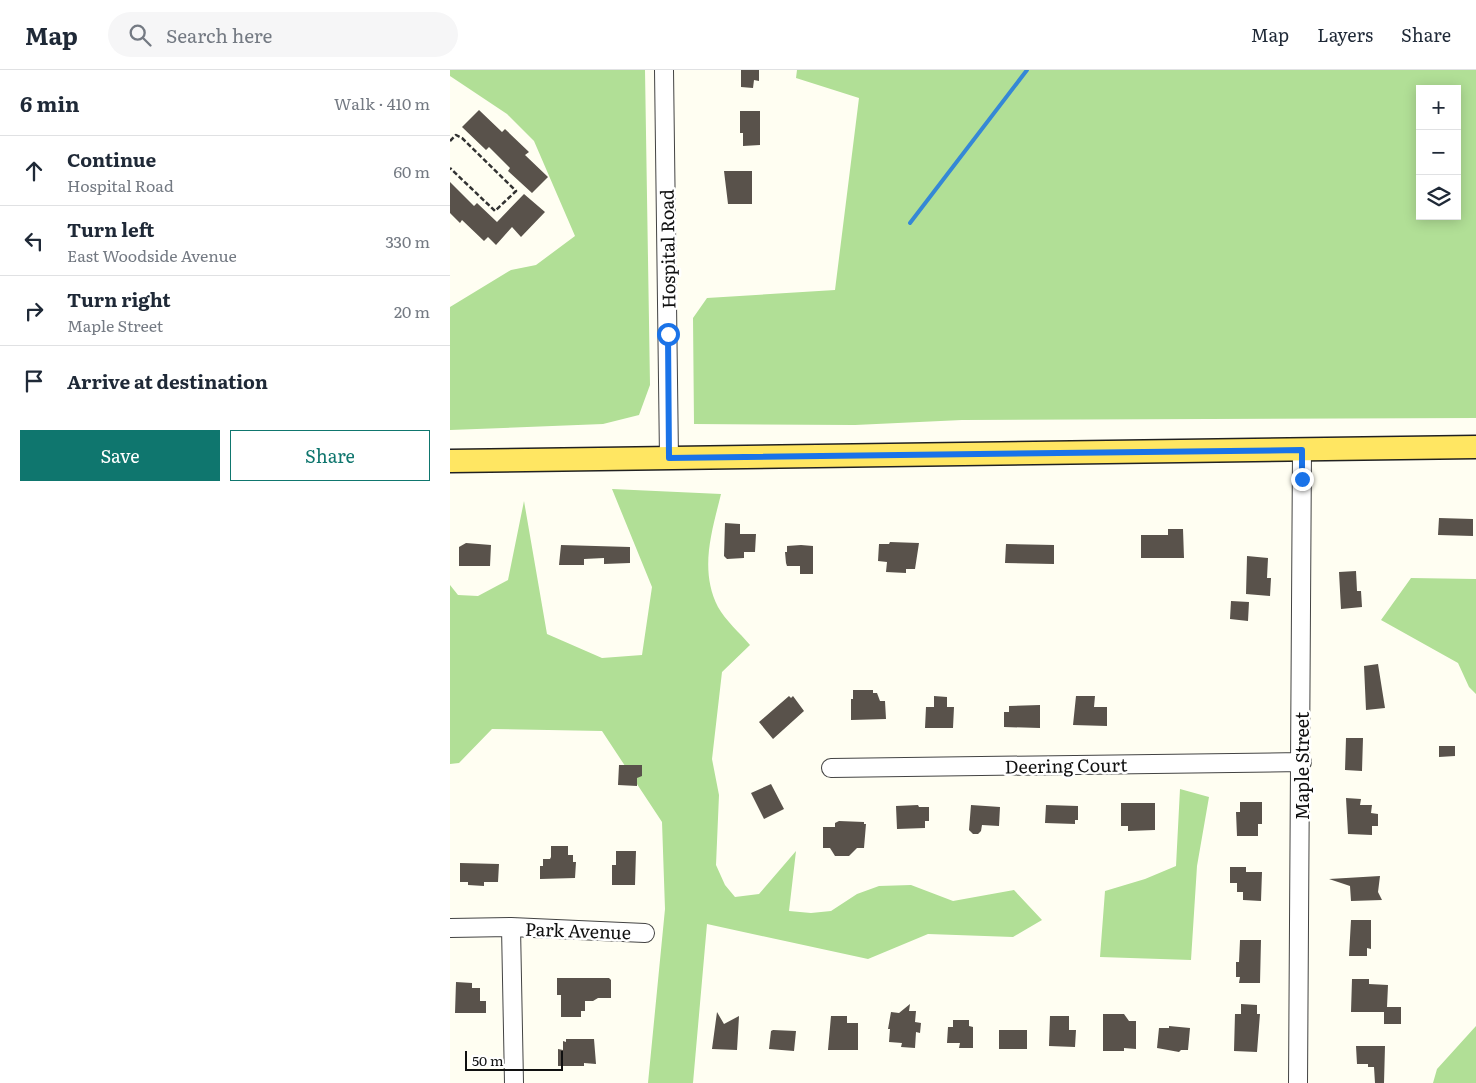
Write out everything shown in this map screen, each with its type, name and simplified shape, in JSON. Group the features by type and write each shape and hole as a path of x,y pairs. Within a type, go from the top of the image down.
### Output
{"main road":[{"path":"450,461 1476,447"}],"street":[{"name":"Hospital Road","path":"664,70 669,458"},
{"name":"Maple Street","path":"1298,1083 1302,762 1302,450"},
{"name":"Deering Court","path":"831,768 1302,762"},
{"name":"Park Avenue","path":"450,928 511,927 646,933"},
{"path":"511,927 514,1083"}],"path":[{"path":"450,141 456,134 462,138 516,191 495,211 450,168"}],"green space":[{"path":"450,70 645,70 650,385 639,415 603,424 450,430 450,307 511,270 536,265 575,236 534,141 507,114 450,76"},
{"path":"797,70 1476,70 1476,418 962,420 855,425 694,424 693,318 707,298 835,290 859,98 796,78"},
{"path":"612,489 721,494 711,536 708,565 709,579 712,593 721,612 750,645 722,672 712,759 719,795 716,865 725,885 735,897 759,894 796,851 789,911 811,913 831,911 857,894 879,886 911,885 953,901 1014,890 1042,920 1013,937 928,934 868,959 707,924 693,1083 648,1083 665,909 662,822 602,731 492,729 459,763 450,764 450,585 458,595 478,596 508,580 524,501 547,634 602,658 642,655 652,587"},
{"path":"1411,578 1476,579 1476,694 1469,687 1458,663 1381,620"},
{"path":"1180,789 1209,797 1197,866 1191,960 1100,957 1105,891 1145,879 1176,866"},
{"path":"1476,1026 1476,1083 1433,1083 1437,1069"}],"building":[{"path":"741,70 759,70 759,81 754,80 753,88 741,87"},
{"path":"479,110 502,132 505,129 529,152 525,155 548,177 532,193 508,171 510,168 489,147 486,150 462,127"},
{"path":"740,111 760,111 760,145 743,146 743,133 740,133"},
{"path":"724,171 752,171 752,204 728,204"},
{"path":"450,182 474,206 477,203 497,222 524,194 545,212 521,237 512,227 496,245 488,237 484,241 462,220 460,223 450,213"},
{"path":"1439,518 1473,519 1473,536 1438,535"},
{"path":"725,523 740,524 740,534 756,534 755,552 744,552 744,558 727,559 724,556"},
{"path":"1168,529 1183,529 1184,558 1141,558 1141,535 1168,535"},
{"path":"890,542 919,543 915,569 906,569 906,573 886,572 887,562 878,561 879,544 889,544"},
{"path":"466,543 491,545 490,566 459,566 459,547"},
{"path":"1006,544 1054,545 1054,564 1005,563"},
{"path":"561,545 630,547 630,563 604,564 604,558 584,559 584,565 559,565"},
{"path":"787,546 813,546 813,574 800,574 800,566 787,566 785,552 787,552"},
{"path":"1247,556 1268,558 1267,578 1271,578 1270,596 1246,594"},
{"path":"1356,571 1357,591 1361,591 1362,607 1341,609 1339,572"},
{"path":"1231,601 1249,602 1248,621 1230,619"},
{"path":"1378,664 1385,708 1366,710 1364,666"},
{"path":"853,690 873,690 873,693 877,693 880,701 885,701 886,719 851,720"},
{"path":"789,696 791,698 793,696 804,711 773,739 759,722"},
{"path":"934,696 947,697 947,707 954,707 953,728 925,728 926,707 934,707"},
{"path":"1076,696 1095,696 1094,707 1107,707 1107,726 1073,725"},
{"path":"1040,705 1040,728 1004,727 1004,712 1009,712 1009,706"},
{"path":"1346,738 1363,738 1362,771 1345,770"},
{"path":"1439,746 1455,746 1455,756 1439,757"},
{"path":"619,765 642,765 642,776 637,778 637,786 618,785"},
{"path":"771,784 784,809 764,819 751,793"},
{"path":"1346,798 1361,799 1360,805 1372,805 1371,813 1378,814 1378,826 1372,826 1372,835 1348,834"},
{"path":"1240,802 1262,802 1262,824 1258,824 1258,836 1237,836 1236,812 1240,812"},
{"path":"1121,803 1155,803 1155,830 1128,831 1128,826 1121,826"},
{"path":"918,805 919,807 929,807 929,821 925,821 925,828 897,829 896,806"},
{"path":"971,805 1000,807 999,826 982,825 981,831 978,834 973,834 969,830"},
{"path":"1046,805 1078,806 1078,820 1075,820 1075,824 1045,823"},
{"path":"839,821 864,822 866,824 864,848 857,848 849,856 835,856 830,848 823,848 823,827 835,827 835,823"},
{"path":"551,846 568,846 568,855 573,855 573,862 576,862 575,878 540,879 540,866 543,866 543,859 550,859"},
{"path":"616,851 636,851 635,885 612,885 612,865 616,865"},
{"path":"460,863 499,864 498,882 484,882 484,886 468,885 468,882 460,882"},
{"path":"1230,867 1246,867 1246,872 1262,872 1261,901 1243,900 1243,892 1237,892 1237,883 1230,883"},
{"path":"1380,876 1378,892 1382,900 1351,901 1350,886 1329,879"},
{"path":"1351,920 1371,920 1371,949 1367,948 1367,956 1349,956"},
{"path":"1240,940 1261,940 1260,983 1239,983 1240,977 1236,977 1236,962 1239,962"},
{"path":"557,978 609,978 611,980 611,998 585,1001 585,1011 581,1011 581,1017 561,1017 561,995 557,995"},
{"path":"1352,979 1369,979 1369,984 1388,985 1387,1007 1401,1007 1401,1024 1384,1024 1384,1012 1351,1012"},
{"path":"456,982 472,983 472,988 480,988 480,1001 486,1001 486,1013 455,1013"},
{"path":"910,1004 909,1011 916,1011 915,1022 921,1023 920,1033 916,1032 915,1048 901,1047 902,1043 889,1042 890,1029 888,1029 891,1012 899,1013"},
{"path":"1241,1004 1257,1005 1257,1014 1260,1014 1257,1052 1234,1051 1235,1014 1241,1014"},
{"path":"717,1012 724,1024 739,1016 737,1050 712,1049"},
{"path":"1103,1014 1124,1014 1129,1021 1136,1021 1136,1049 1124,1048 1124,1051 1103,1051"},
{"path":"831,1016 847,1016 847,1023 858,1023 858,1050 828,1050"},
{"path":"1050,1016 1069,1016 1069,1030 1076,1030 1075,1047 1049,1046"},
{"path":"953,1020 969,1020 969,1026 973,1027 973,1048 959,1048 960,1043 947,1043 948,1027 953,1027"},
{"path":"1169,1026 1190,1028 1188,1050 1181,1050 1179,1052 1157,1048 1159,1028 1169,1028"},
{"path":"999,1030 1027,1030 1027,1049 999,1049"},
{"path":"771,1031 796,1031 794,1051 769,1049"},
{"path":"566,1039 594,1039 596,1064 584,1063 584,1066 558,1066 558,1049 563,1050 563,1041 566,1042"},
{"path":"1356,1046 1385,1046 1384,1083 1375,1083 1374,1067 1368,1067 1368,1064 1357,1064"}],"waterway":[{"path":"910,223 1027,70"}],"route":[{"path":"668,334 669,458 1302,450 1302,479"}]}
